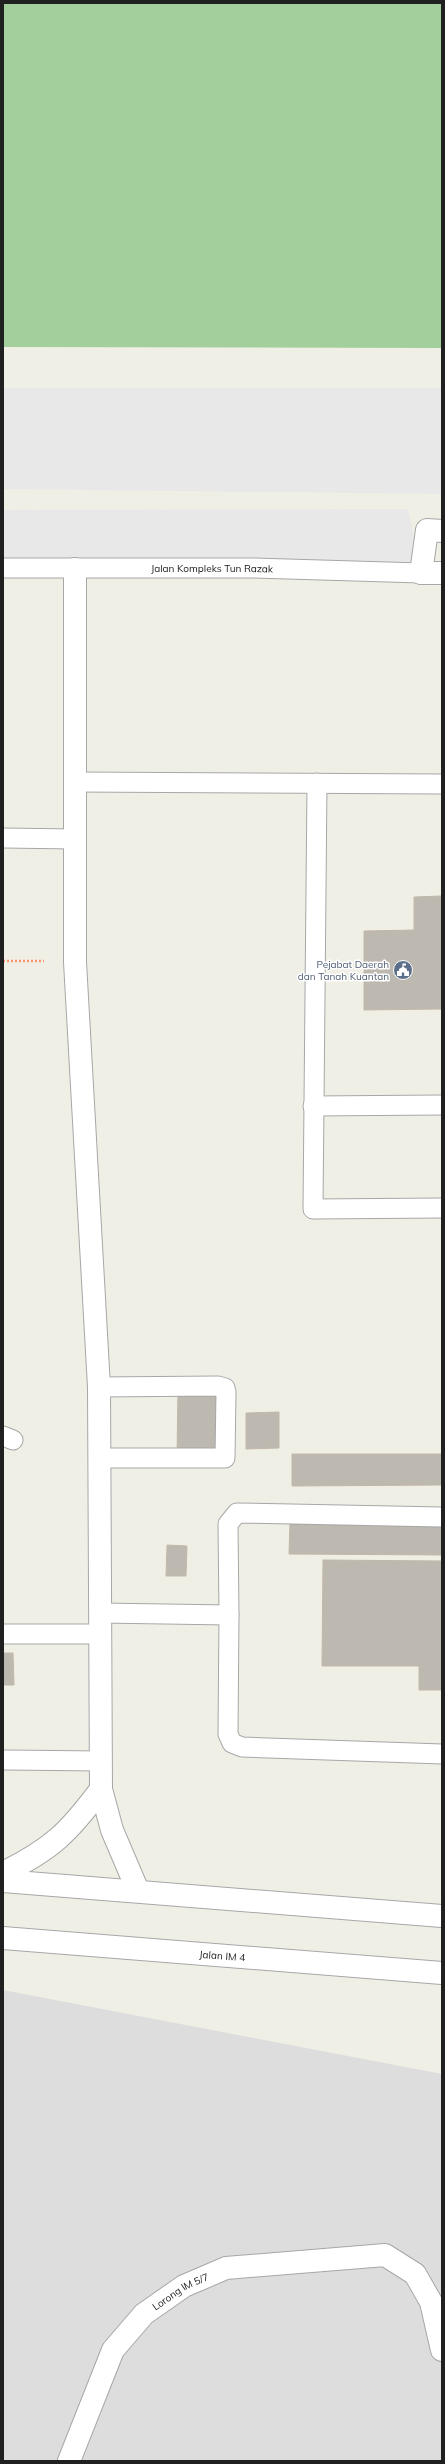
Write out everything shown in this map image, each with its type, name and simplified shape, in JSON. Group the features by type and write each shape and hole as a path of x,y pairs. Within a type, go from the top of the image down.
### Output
{"street":[{"path":"432,573 435,530"},
{"path":"75,569 75,962 99,1387 101,1789 112,1830 138,1891"},
{"path":"3,1873 34,1858 55,1843 77,1822 101,1789"},
{"path":"3,1881 442,1916"},
{"name":"Jalan IM 4","path":"3,1938 437,1976"},
{"name":"Lorong IM 5/7","path":"69,2461 113,2350 144,2314 184,2286 226,2268 385,2255 415,2274 431,2302 442,2350"}],"lane":[{"name":"Jalan Kompleks Tun Razak","path":"3,568 253,568 432,573"},
{"path":"75,782 442,784"},
{"path":"318,783 313,1106 313,1209 442,1208"},
{"path":"3,838 76,839"},
{"path":"313,1106 442,1105"},
{"path":"99,1387 218,1386 225,1388 226,1392 225,1458 99,1458"},
{"path":"442,1517 237,1513 228,1524 230,1615 228,1734 232,1743 242,1747 442,1754"},
{"path":"100,1613 230,1615"},
{"path":"3,1634 100,1634"},
{"path":"4,1758 101,1761"}],"path":[{"path":"3,961 75,962"}],"shaded area":[{"path":"3,388 442,388 442,494 3,489"},
{"path":"408,509 421,573 3,569 3,510"},
{"path":"3,1990 442,2074 442,2461 3,2461"}],"green space":[{"path":"3,3 442,3 442,348 3,347"}],"building":[{"name":"Pejabat Daerah dan Tanah Kuantan","path":"442,896 442,1009 364,1010 364,931 414,930 414,897"},
{"path":"178,1389 217,1390 216,1458 177,1457"},
{"path":"279,1412 279,1448 246,1449 246,1413"},
{"path":"292,1454 442,1454 442,1485 292,1486"},
{"path":"290,1522 442,1523 442,1555 289,1554"},
{"path":"167,1545 187,1546 186,1576 166,1576"},
{"path":"323,1560 442,1561 442,1690 419,1690 419,1666 322,1666"},
{"path":"3,1653 13,1653 14,1685 3,1685"}],"place":[{"name":"Pejabat Daerah dan Tanah Kuantan","path":"403,970"}]}
